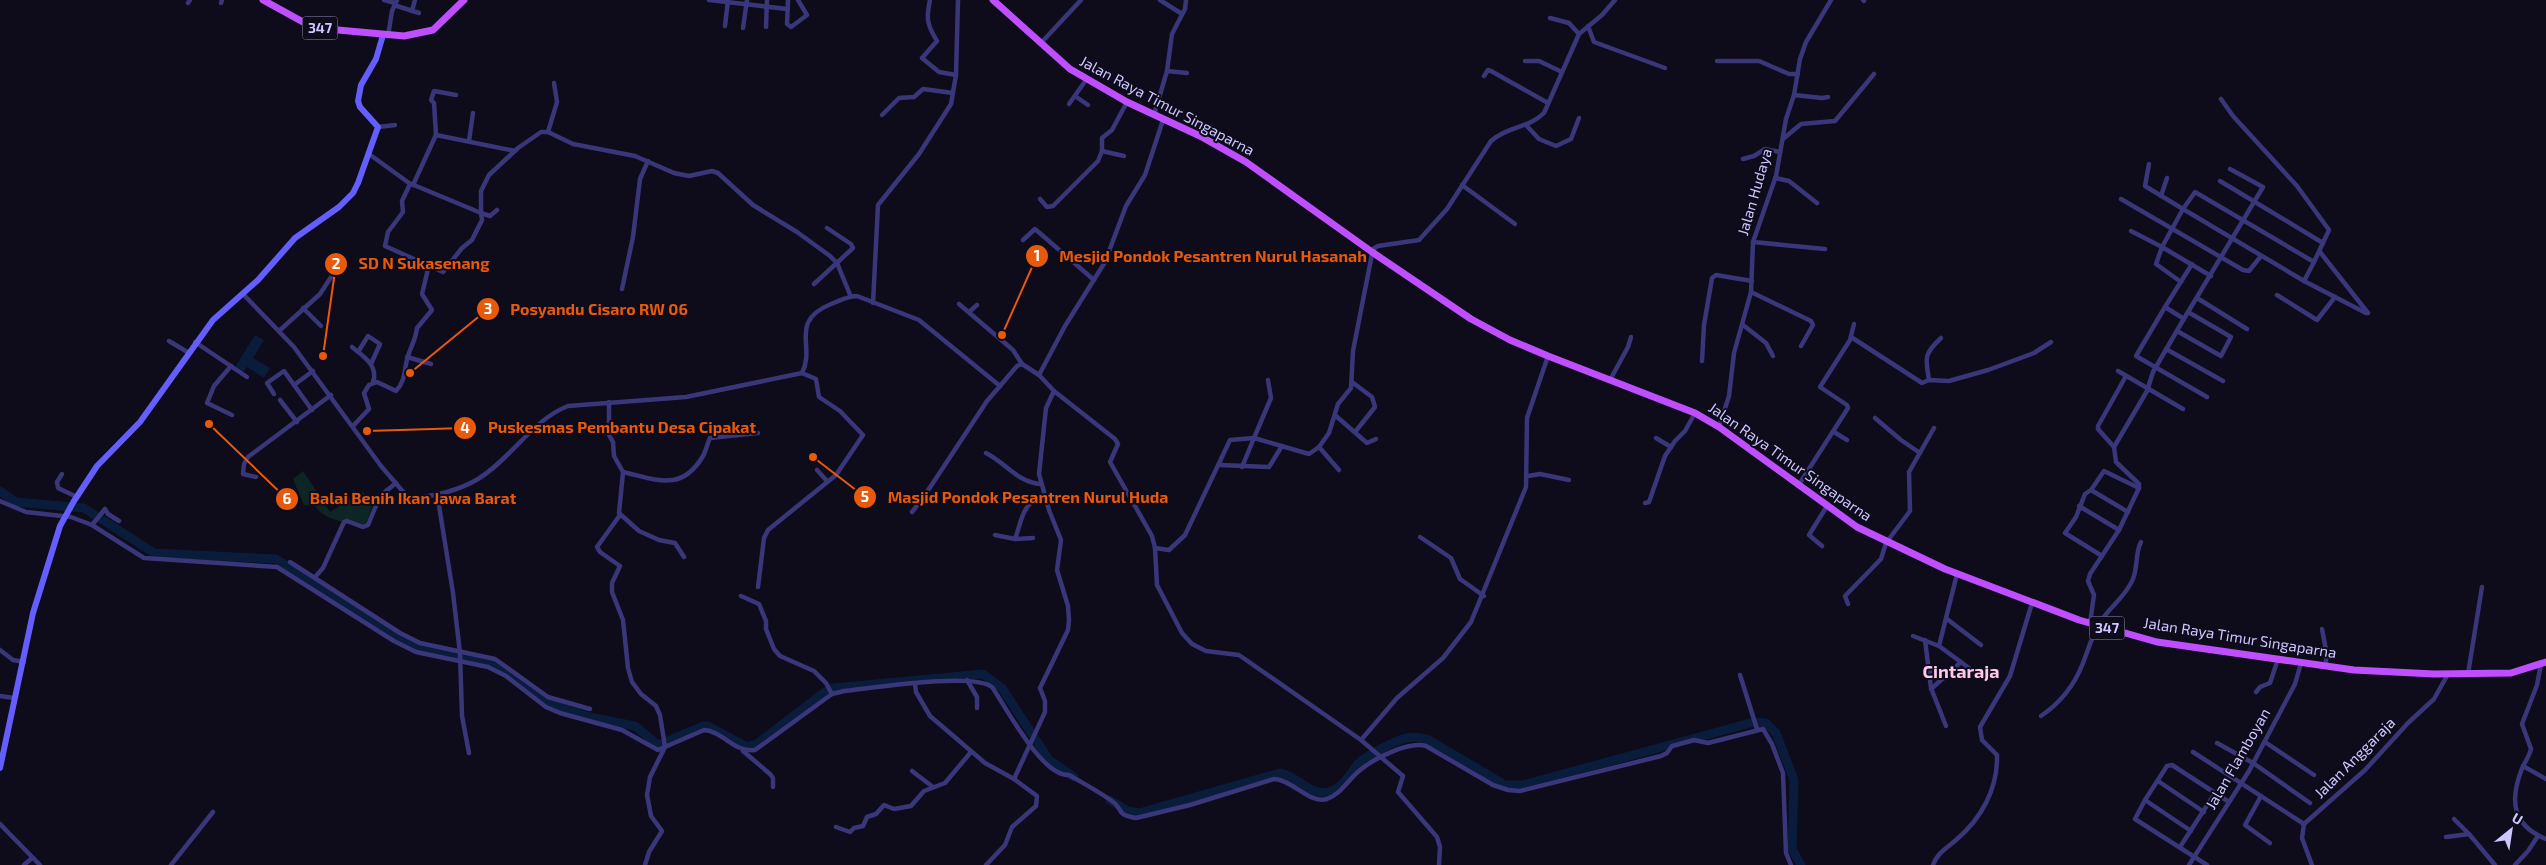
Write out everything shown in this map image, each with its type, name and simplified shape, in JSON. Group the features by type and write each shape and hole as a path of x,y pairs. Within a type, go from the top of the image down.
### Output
{"main road":[{"name":"347","path":"262,0 290,16 316,27 386,35 420,34 433,30 464,0"},
{"name":"Jalan Raya Timur Singaparna","path":"993,0 1070,69 1086,80 1163,120 1200,136 1246,162 1372,252 1471,319 1510,340 1548,356 1695,412 1857,527 1886,543 1956,574 2090,623 2158,642 2354,670 2448,674 2512,673 2544,663"}],"street":[{"path":"384,0 419,13"},
{"path":"412,10 415,0"},
{"path":"709,0 787,9"},
{"path":"766,27 767,0"},
{"path":"788,0 786,24 791,27 807,14 798,0"},
{"path":"930,0 928,29 937,40 922,58 938,72 956,75"},
{"path":"873,303 878,205 936,130 951,104 956,75 958,0"},
{"path":"1041,43 1081,0"},
{"path":"1160,0 1182,14"},
{"path":"1154,115 1167,71 1172,34 1182,14 1186,0"},
{"path":"1155,548 1169,550 1185,535 1220,465 1230,440 1254,438 1304,454 1313,453 1319,447 1332,427 1338,404 1350,390 1353,351 1372,252 1378,246 1419,240 1447,209 1491,141 1496,136 1539,118 1548,103 1579,34 1615,0"},
{"name":"Jalan Hudaya","path":"1717,426 1729,396 1734,353 1752,292 1753,242 1775,178 1782,140 1794,95 1800,59 1806,42 1831,0"},
{"path":"725,26 728,2"},
{"path":"378,127 360,107 358,101 361,85 376,59 386,35 395,3"},
{"path":"744,28 746,3"},
{"path":"1550,18 1569,23 1579,34"},
{"path":"1588,26 1594,42 1665,68"},
{"path":"1525,61 1539,60 1562,72"},
{"path":"1717,62 1759,61 1789,74 1798,74"},
{"path":"1484,76 1488,70 1491,70 1548,103"},
{"path":"1167,71 1187,73"},
{"path":"1782,140 1801,124 1835,121 1874,74"},
{"path":"1068,104 1086,80"},
{"path":"548,132 557,102 554,82"},
{"path":"882,115 899,98 914,96 923,90 953,93"},
{"path":"456,95 434,91 431,100 434,103 436,135 402,202 403,212 388,232 385,246 446,272 461,250 472,240 482,220 481,191 488,175 542,132 548,132 573,144 635,156 660,168 681,175 698,175 712,170 718,173 753,205 797,232 837,264 850,297"},
{"path":"1794,95 1828,97"},
{"path":"1075,96 1088,105"},
{"path":"2220,99 2233,116 2297,186 2329,228 2320,252 2304,281"},
{"path":"1040,199 1047,207 1053,206 1092,168 1102,151 1102,138 1112,130 1127,102"},
{"path":"469,142 473,113"},
{"path":"1526,125 1539,139 1556,146 1571,139 1579,118"},
{"path":"1039,375 1113,244 1126,206 1145,175 1163,120"},
{"path":"378,127 395,125"},
{"path":"0,768 33,613 56,537 66,515 102,460 140,422 213,320 244,294 295,238 347,199 358,183 378,127"},
{"path":"436,135 516,151"},
{"path":"1743,159 1754,156 1765,149 1780,152"},
{"path":"1102,151 1124,156"},
{"path":"369,154 411,184 490,216 497,210"},
{"path":"622,289 633,237 640,179 648,161"},
{"path":"2148,164 2144,184 2161,196 2304,281 2368,313 2320,252"},
{"path":"2114,447 2148,388 2156,367 2188,312 2223,258 2263,187 2230,169"},
{"path":"1775,178 1789,181 1817,203"},
{"path":"2161,196 2167,178"},
{"path":"2220,181 2324,243"},
{"path":"1462,185 1515,224"},
{"path":"2181,282 2156,264 2162,247 2183,209 2195,192 2314,262"},
{"path":"2121,199 2248,271 2262,256"},
{"path":"814,284 853,248 851,244 827,228"},
{"path":"1023,240 1034,229 1094,280"},
{"path":"2131,231 2211,276"},
{"path":"1753,242 1825,249"},
{"path":"2192,264 2136,353 2136,356 2207,397"},
{"path":"373,382 393,390 398,390 406,374 408,357 417,335 417,328 432,310 431,305 422,294 429,265"},
{"path":"279,330 323,289 335,271"},
{"path":"1702,361 1704,325 1712,278 1716,275 1726,275 1752,280"},
{"path":"1752,292 1812,320 1813,325 1801,346"},
{"path":"244,294 279,330 313,371 396,484 411,498 437,493 479,478 551,413 568,406 686,397 803,371 816,379 819,397 840,411 863,435 839,472 768,530 764,538 758,587"},
{"path":"803,371 806,327 809,319 820,310 850,297 857,296 919,320 1000,386"},
{"path":"2277,296 2318,320 2335,297"},
{"path":"2197,298 2248,329"},
{"path":"959,304 1013,350 1022,364 1039,375 1054,391 1115,439 1118,444 1110,462 1116,470 1124,490 1152,536 1155,548 1157,585 1168,610 1182,633 1192,644 1206,651 1239,655 1361,740 1403,776 1398,792 1437,837 1440,847 1438,865"},
{"path":"969,312 977,305"},
{"path":"2165,307 2184,319"},
{"path":"303,308 321,326"},
{"path":"2177,331 2221,356 2224,353 2231,337 2188,312"},
{"path":"1798,486 1834,432 1848,407 1820,387 1851,337 1854,324"},
{"path":"1742,326 1762,339 1773,356"},
{"path":"358,352 368,336 380,344 371,364"},
{"path":"1610,380 1628,347 1631,337"},
{"path":"1851,337 1922,383 1929,380 1949,381 1988,370 2034,353 2051,342"},
{"path":"1929,380 1925,358 1930,349 1941,338"},
{"path":"169,341 189,353"},
{"path":"196,342 247,377"},
{"path":"352,347 371,364 375,372 373,382 364,393 369,409 353,426"},
{"path":"2166,350 2223,381"},
{"path":"1361,740 1397,698 1443,658 1472,622 1523,499 1528,476 1527,418 1548,356"},
{"path":"408,357 431,364"},
{"path":"912,512 987,401 1017,366 1022,364"},
{"path":"231,366 214,386 208,403 232,415"},
{"path":"274,394 267,382 282,371 312,410"},
{"path":"294,385 313,371"},
{"path":"2118,371 2183,409"},
{"path":"2090,623 2094,595 2088,581 2090,574 2119,530 2139,488 2139,484 2116,462 2114,447 2098,429 2126,376"},
{"path":"1242,466 1272,398 1268,380"},
{"path":"1352,382 1372,397 1375,407 1355,432"},
{"path":"1014,780 1036,734 1046,706 1041,684 1068,630 1068,606 1057,570 1061,540 1044,495 1039,469 1046,408 1054,391"},
{"path":"256,477 243,474 244,464 248,458 331,395"},
{"path":"280,400 297,422"},
{"path":"609,402 609,435 613,442 614,455 623,472 618,507 620,514 639,531 659,540 676,543 684,557"},
{"path":"1646,503 1649,502 1656,477 1671,447 1675,440 1681,438 1695,412"},
{"path":"1336,416 1368,443 1376,439"},
{"path":"1875,418 1920,453"},
{"path":"1848,604 1845,596 1881,559 1886,543 1910,511 1909,472 1934,428"},
{"path":"1834,432 1847,440"},
{"path":"623,472 664,480 682,480 699,463 710,438 758,433"},
{"path":"1656,438 1671,447"},
{"path":"1220,465 1269,467 1282,446"},
{"path":"1319,447 1338,470"},
{"path":"986,453 1003,464 1013,474 1041,484"},
{"path":"816,470 828,481"},
{"path":"2102,556 2065,533 2076,517 2079,506 2087,491 2091,490 2104,471 2139,488"},
{"path":"62,474 57,482 58,488 76,499"},
{"path":"1528,476 1544,475 1569,480"},
{"path":"315,577 323,568 344,522 347,520 363,527 368,525 380,496 396,484"},
{"path":"2091,490 2128,512"},
{"path":"437,493 460,652 462,716 469,753"},
{"path":"1015,539 1026,506 1030,501 1044,495"},
{"path":"0,501 26,512 66,515 92,525 144,558 270,564 305,582 394,641 416,652 476,663 495,670 536,700 560,714 633,734 654,749 664,748 704,730 711,732 742,750 770,774 773,778 773,787"},
{"path":"1822,546 1809,535 1827,506"},
{"path":"2079,506 2119,530"},
{"path":"92,525 105,509 108,514 119,521"},
{"path":"620,514 597,548 620,566 612,584 612,592 624,620 628,668 632,682 641,694 656,706 660,715 664,748 650,778 647,795 651,816 662,831 649,852 645,865"},
{"path":"995,535 1015,539 1033,538"},
{"path":"1420,537 1451,558 1460,580 1484,596"},
{"path":"2041,716 2052,709 2067,692 2082,665 2098,625 2126,592 2134,576 2138,548 2141,542"},
{"path":"290,562 407,636 437,648 495,659 553,700 590,709"},
{"path":"305,582 310,574"},
{"path":"1939,646 1947,619 1956,574"},
{"path":"2468,674 2482,587"},
{"path":"741,596 759,604 774,649 780,656 814,671 831,693"},
{"path":"1933,865 1942,850 1956,840 1972,823 1990,797 1997,765 1997,755 1982,740 1980,727 2010,676 2032,603"},
{"path":"1947,619 1981,645"},
{"path":"2322,629 2326,650 2326,666"},
{"path":"1913,636 1939,646 1969,668"},
{"path":"1925,640 1931,689 1946,726"},
{"path":"0,650 13,660 24,662"},
{"path":"2256,692 2260,687 2270,683 2278,659"},
{"path":"1931,689 1961,662"},
{"name":"Jalan Flamboyan","path":"2189,865 2265,742 2295,684 2301,663"},
{"path":"2544,663 2522,724 2532,749 2523,766 2514,801 2515,809 2525,825 2538,836 2546,839"},
{"path":"1928,668 1944,678"},
{"name":"Jalan Anggaraja","path":"2304,824 2365,770 2408,723 2434,699 2448,674"},
{"path":"1740,675 1756,725"},
{"path":"742,750 760,748 831,693 915,684 967,680 982,681 992,687 1050,767 1060,774 1068,775 1115,803 1123,815 1136,818 1190,805 1274,779 1288,781 1318,799 1326,799 1337,794 1358,771 1406,746 1419,745 1437,752 1493,785 1508,790 1520,791 1660,756 1667,753 1672,746 1694,740 1708,743 1756,725 1768,733 1783,773 1786,852 1791,865"},
{"path":"967,680 977,697 977,708"},
{"path":"915,684 916,692 930,716 993,769 1014,780 1037,796 1037,802 1012,827 1005,845 986,865"},
{"path":"0,696 14,698"},
{"path":"0,732 8,731"},
{"path":"2217,742 2253,763 2310,803"},
{"path":"2265,742 2314,775"},
{"path":"836,827 850,832 854,828 863,826 867,817 876,814 884,805 894,809 909,807 922,793 948,781 972,752"},
{"path":"2193,752 2304,824 2302,838 2312,865"},
{"path":"2207,865 2136,820 2135,816 2167,766 2170,765 2229,802"},
{"path":"2523,766 2546,779"},
{"path":"912,771 933,787"},
{"path":"2158,782 2204,812"},
{"path":"2180,847 2215,793"},
{"path":"2261,796 2244,825 2270,843"},
{"path":"2145,800 2190,831"},
{"path":"171,865 212,812"},
{"path":"2454,819 2495,865"},
{"path":"0,824 40,865"},
{"path":"2446,837 2469,834"},
{"path":"2515,865 2538,836"},
{"path":"24,865 32,858"}],"green space":[{"path":"303,471 330,512 363,492 373,503 365,527 338,521 325,515 315,506 304,505 293,479"}],"water":[{"path":"255,335 264,340 253,358 270,368 264,378 247,367 243,372 235,367"}],"waterway":[{"path":"0,491 16,502 84,508 154,553 276,559 420,649 494,663 546,702 589,717 635,726 658,745 708,726 747,747 757,744 822,694 833,688 983,674 1002,688 1049,760 1074,777"},
{"path":"1110,800 1128,811 1139,813 1280,773 1309,789 1329,792 1342,784 1359,763 1367,757 1399,741 1413,737 1429,740 1505,785 1523,785 1754,722 1766,723 1776,733 1794,780 1792,849 1801,865"}],"place":[{"name":"Mesjid Pondok Pesantren Nurul Hasanah","path":"1002,335"},
{"name":"SD N Sukasenang","path":"323,356"},
{"name":"Posyandu Cisaro RW 06","path":"410,373"},
{"name":"Balai Benih Ikan Jawa Barat","path":"209,424"},
{"name":"Puskesmas Pembantu Desa Cipakat","path":"367,431"},
{"name":"Masjid Pondok Pesantren Nurul Huda","path":"813,457"}],"district":[{"name":"Cintaraja","path":"1961,672"}]}
